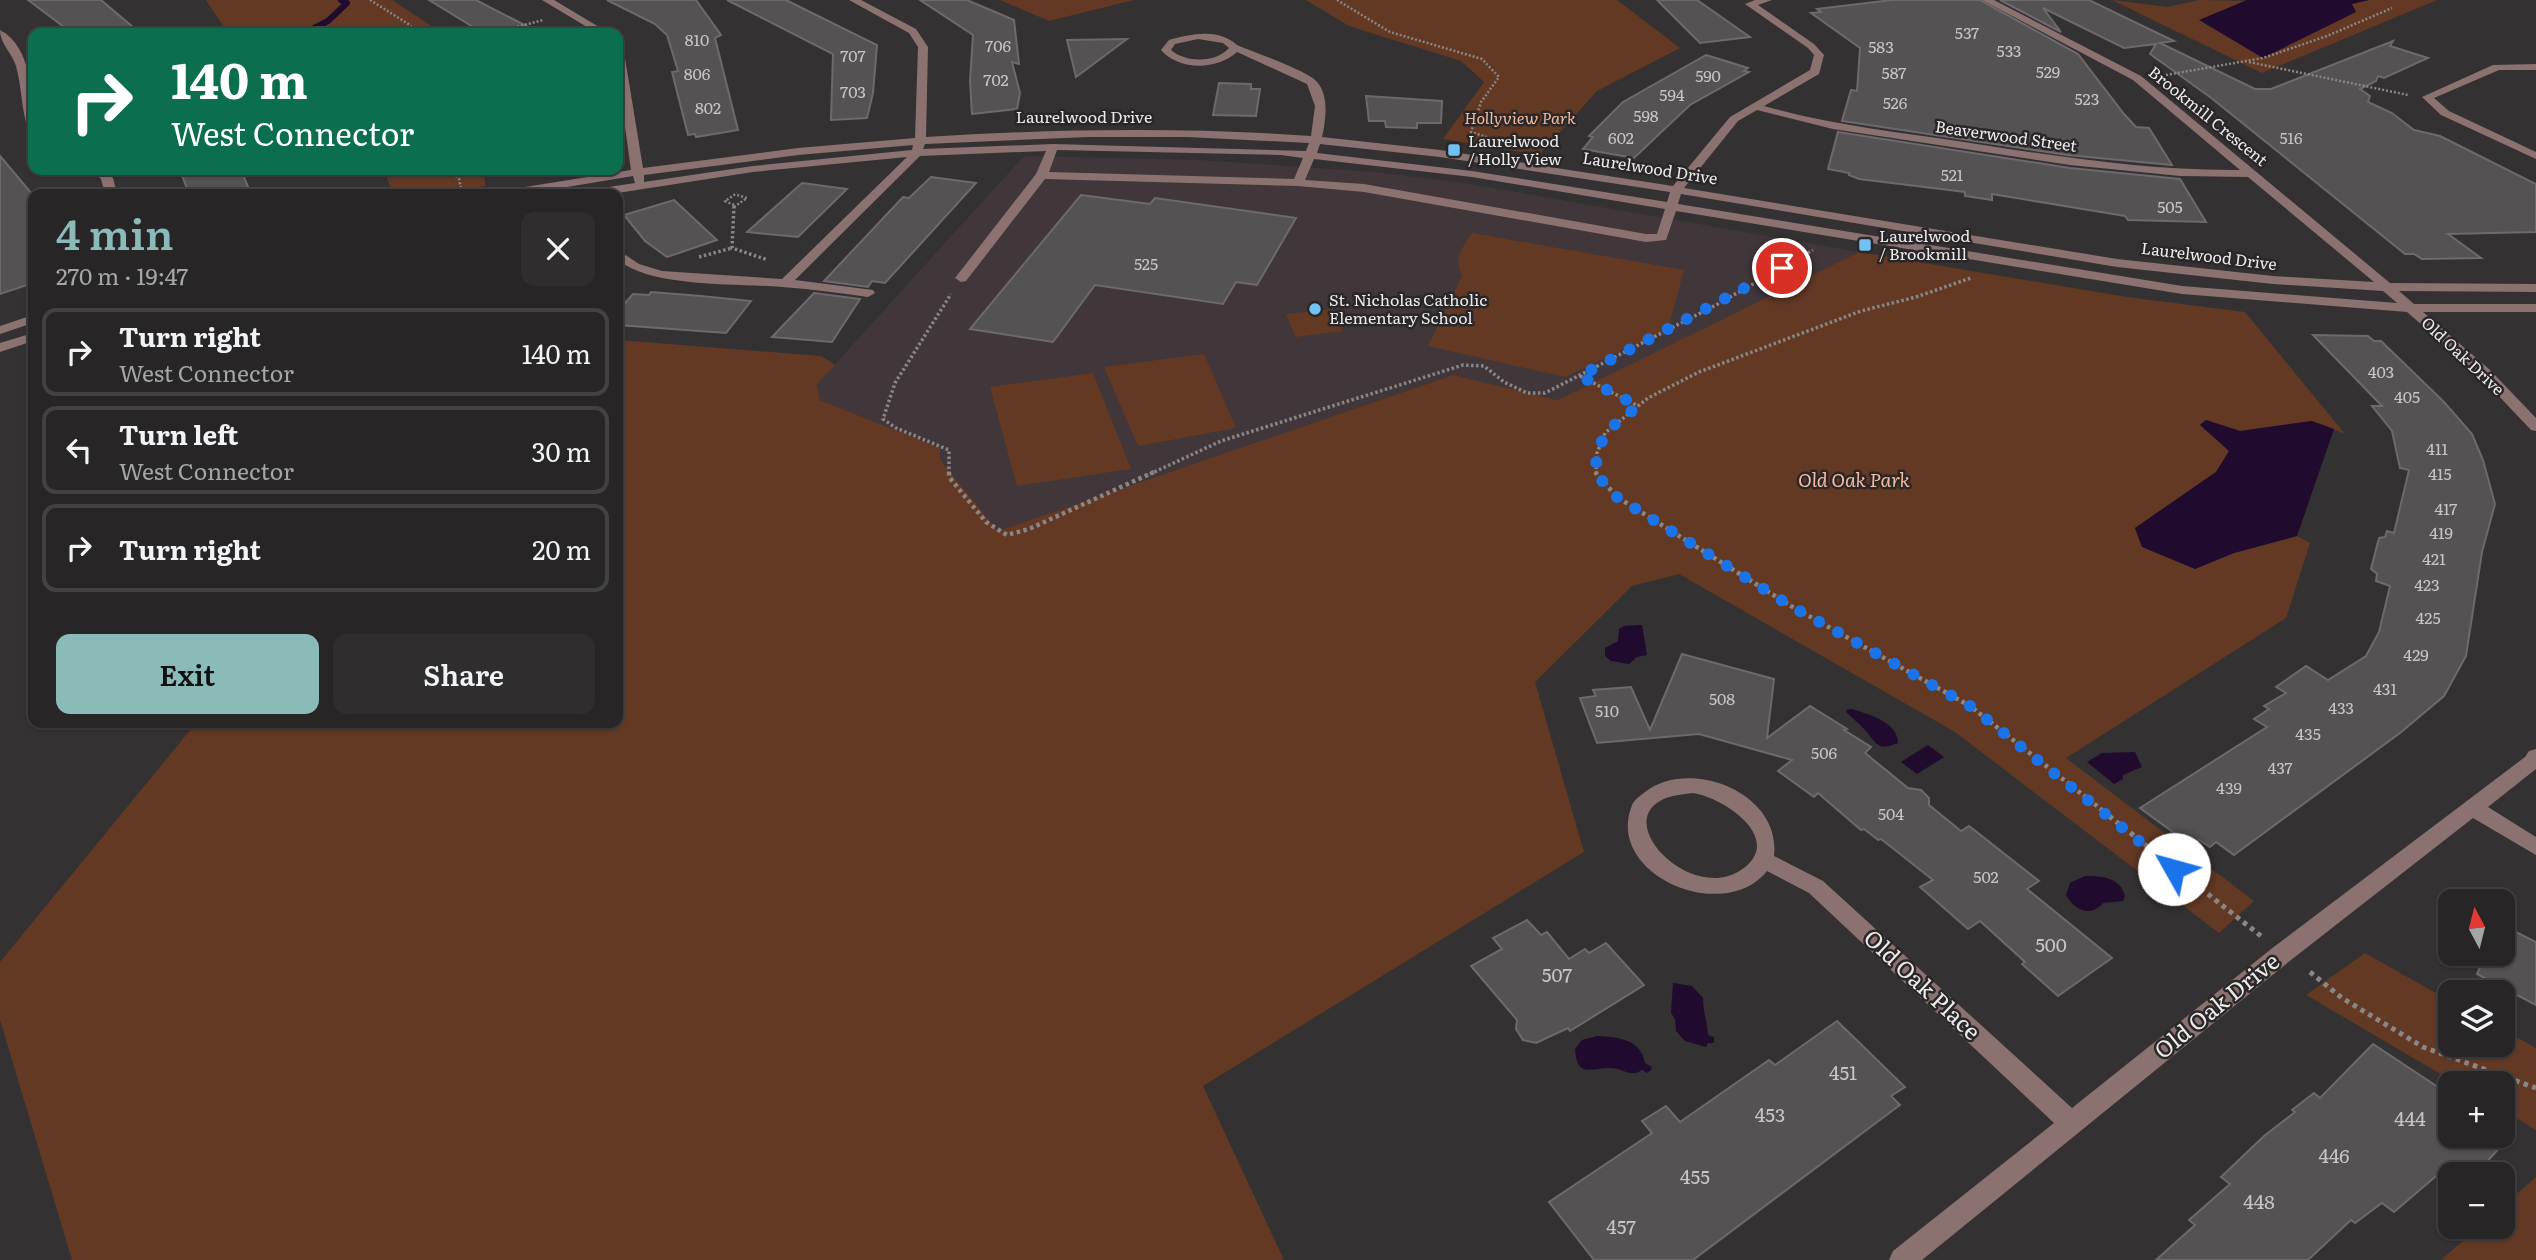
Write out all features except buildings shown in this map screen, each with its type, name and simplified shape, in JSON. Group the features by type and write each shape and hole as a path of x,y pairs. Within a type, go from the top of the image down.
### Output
{"street":[{"path":"547,0 595,28"},
{"path":"785,283 916,153 921,139 925,57 920,38 893,19 854,0"},
{"path":"1747,2 1767,0"},
{"name":"Brookmill Crescent","path":"1987,0 2137,78 2388,288"},
{"path":"1042,176 1298,183 1364,188 1646,238 1662,237 1677,189 1734,119 1815,72 1819,55 1811,46 1747,2"},
{"path":"0,33 15,48 23,67 28,110"},
{"path":"1234,47 1230,54 1223,58 1203,62 1181,60 1166,50 1172,42 1198,36 1226,40 1234,47 1311,82 1318,91 1319,130 1298,183"},
{"path":"2536,67 2497,67 2427,97 2445,113 2536,156"},
{"path":"623,81 640,185"},
{"name":"Beaverwood Street","path":"1757,107 1786,117 1839,127 2119,169 2253,173"},
{"name":"Laurelwood Drive","path":"623,173 775,152 921,139 1108,132 1315,140 1474,159 1677,189 2117,262 2289,282 2388,288 2536,288"},
{"path":"961,278 1042,176 1053,147"},
{"name":"Laurelwood Drive","path":"617,189 752,169 916,153 1053,147 1229,149 1311,154 1472,174 2182,290 2410,309 2536,308"},
{"name":"Laurelwood Drive","path":"534,189 613,175"},
{"path":"623,258 634,267 661,275 785,283 868,293"},
{"name":"Old Oak Drive","path":"2388,288 2484,372 2536,427"},
{"path":"0,330 28,321"},
{"path":"0,348 28,339"},
{"name":"Old Oak Drive","path":"1902,1260 2283,953 2536,756"},
{"path":"1672,786 1713,788 1734,798 1751,812 1761,825 1767,843 1764,860 1759,869 1745,880 1725,886 1702,886 1678,879 1651,859 1639,842 1635,824 1639,808 1654,793 1672,786"},
{"path":"2472,807 2536,848"},
{"name":"Old Oak Place","path":"1764,860 1816,887 2071,1123"}],"path":[{"path":"370,0 412,28"},
{"path":"1337,0 1390,32 1482,59 1499,77 1481,102 1471,132 1498,141 1532,142"},
{"path":"2157,76 2245,61 2290,50 2392,8"},
{"path":"512,28 568,12"},
{"path":"2245,61 2395,93 2427,97"},
{"path":"737,195 747,198 734,205 732,248 765,257 767,260 804,264"},
{"path":"961,278 895,383 883,419 891,427 924,437 949,450 949,477 986,522 1007,535 1029,529 1221,441 1463,365 1484,366 1504,382 1527,393 1545,393 1716,305 1814,250"},
{"path":"1981,271 1972,277 1916,297 1861,311 1699,372 1638,406 1605,433 1597,453 1595,473 1617,497 1791,606 1970,706 2262,936"},
{"path":"1580,376 1638,406"},
{"path":"2310,972 2342,999 2423,1047 2536,1088"}],"shaded area":[{"path":"2247,0 2369,0 2352,4 2356,12 2263,58 2199,20"},
{"name":"St. Nicholas Catholic Elementary School","path":"1022,158 1199,160 1374,172 1458,182 1859,252 1558,400 1453,375 998,531 940,459 940,448 820,400 817,384"},
{"path":"2206,420 2240,431 2312,421 2334,429 2297,536 2234,553 2195,569 2142,547 2135,528 2216,472 2229,451 2200,425"},
{"path":"1642,625 1647,655 1637,657 1629,664 1611,661 1605,656 1605,648 1618,641 1619,629"},
{"path":"1852,709 1888,724 1897,736 1898,743 1885,747 1877,744 1847,713 1846,710"},
{"path":"1928,745 1944,757 1917,774 1901,762"},
{"path":"2135,752 2142,767 2123,775 2123,779 2114,784 2087,762 2102,753"},
{"path":"2085,876 2104,877 2115,881 2123,890 2123,901 2103,903 2088,911 2078,908 2066,895 2070,883"},
{"path":"1673,983 1692,986 1703,998 1708,1035 1714,1037 1714,1043 1708,1043 1706,1047 1685,1041 1676,1031 1675,1019 1671,1013"},
{"path":"1597,1036 1613,1037 1634,1044 1643,1055 1645,1063 1652,1067 1651,1070 1647,1073 1642,1070 1634,1073 1615,1068 1582,1068 1576,1059 1575,1049 1582,1040"}],"green space":[{"path":"206,0 392,0 434,28 225,28"},
{"path":"1000,0 1134,0 1049,21"},
{"name":"Hollyview Park","path":"1306,0 1617,0 1680,48 1597,91 1539,155 1443,139 1484,82 1461,61 1349,26"},
{"path":"2112,0 2168,7 2199,0 2250,1 2200,20 2355,11 2351,4 2369,0 2437,0 2262,73"},
{"path":"386,175 484,175 485,186 470,189 391,189"},
{"path":"1472,233 1684,270 1668,329 1565,377 1428,346 1462,276 1459,258"},
{"name":"Old Oak Park","path":"1859,252 2127,297 2245,312 2345,434 2312,421 2240,431 2206,420 2200,424 2229,451 2216,472 2135,528 2195,569 2234,553 2297,536 2310,543 2286,618 2066,758 2254,901 2219,933 1955,732 1679,574 1632,586 1535,682 1584,852 1203,1086 1284,1260 72,1260 0,1020 0,962 192,728 623,728 623,340 821,356 835,365 817,384 820,400 940,448 940,459 998,531 1453,375 1558,400"},
{"path":"1332,309 1343,331 1296,337 1286,314"},
{"path":"1204,354 1236,428 1138,446 1104,367"},
{"path":"1093,373 1131,469 1017,486 990,387"},
{"path":"2365,953 2438,994 2438,1057 2515,1057 2515,1037 2536,1048 2536,1130 2515,1117 2515,1071 2438,1072 2306,995"},
{"path":"2536,1177 2536,1260 2441,1260 2465,1239 2515,1239 2515,1195"}],"waterway":[{"path":"314,28 328,21 347,3 341,0"}],"place":[{"name":"Laurelwood / Holly View","path":"1454,150"},
{"name":"Laurelwood / Brookmill","path":"1865,245"},
{"name":"St. Nicholas Catholic Elementary School","path":"1315,309"}],"route":[{"path":"1782,268 1580,376 1638,406 1605,433 1597,453 1595,473 1617,497 1791,606 1970,706 2174,869"}]}
